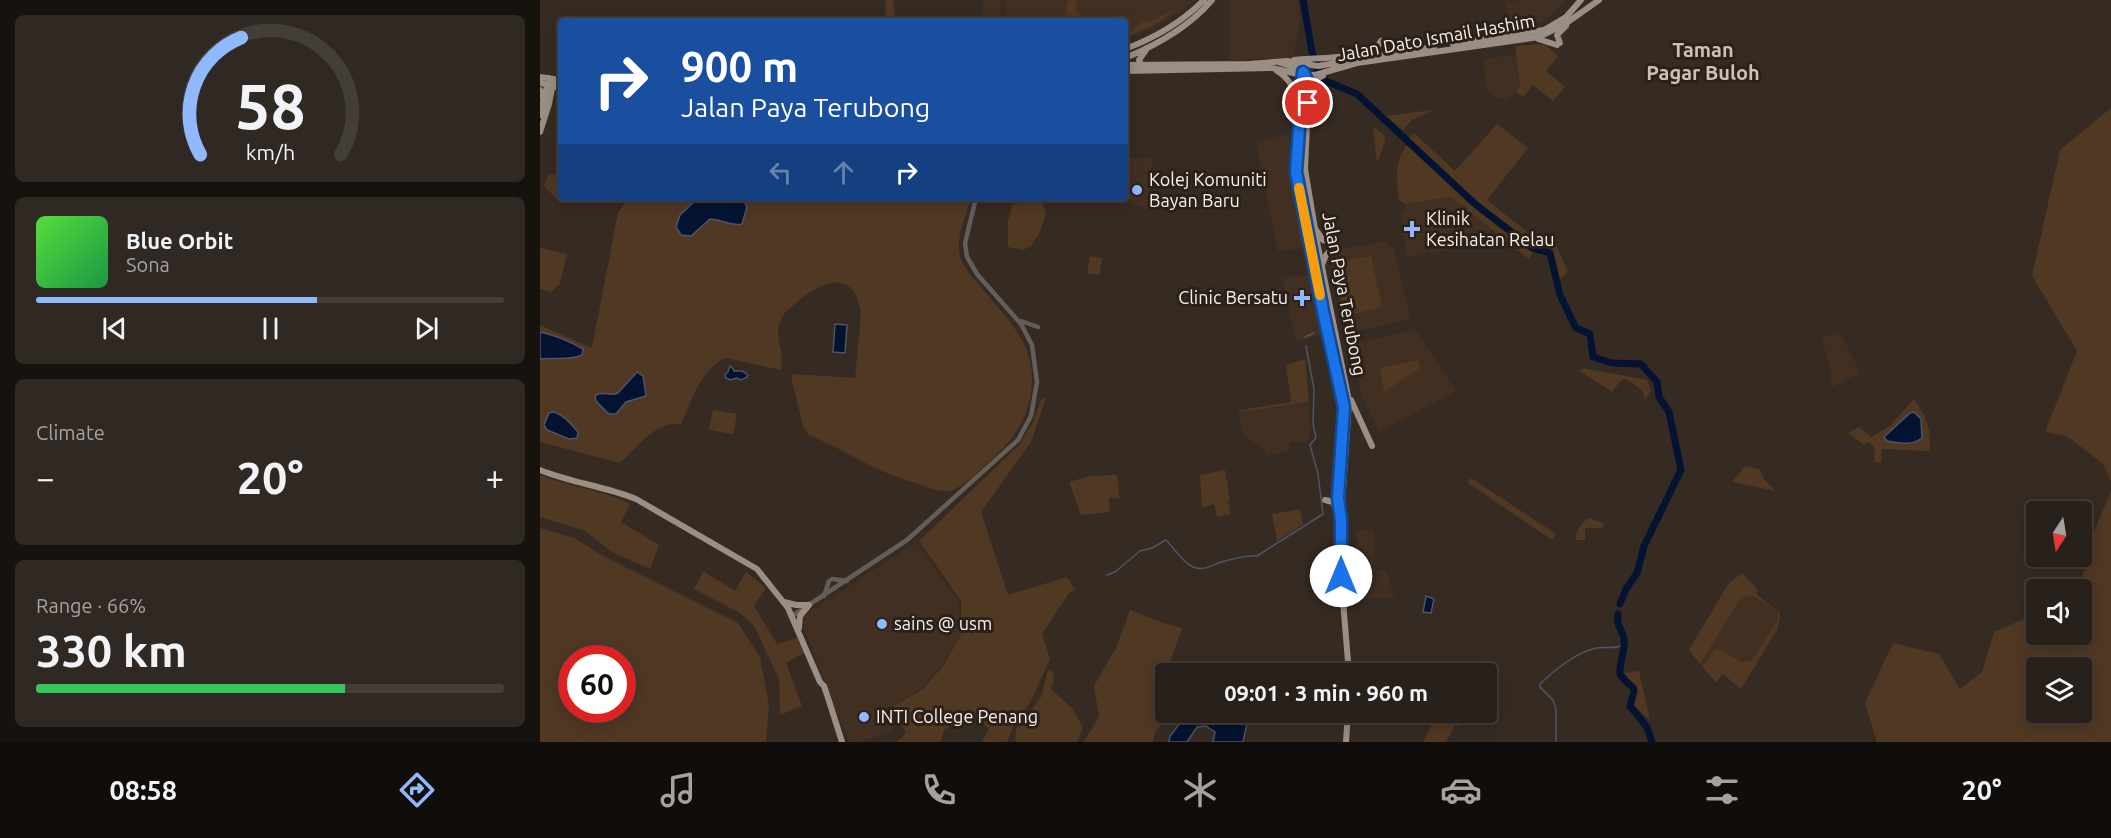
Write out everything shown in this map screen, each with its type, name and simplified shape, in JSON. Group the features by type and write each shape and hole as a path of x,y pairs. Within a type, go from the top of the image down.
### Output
{"main road":[{"path":"1128,48 1171,27 1191,13 1204,0"},
{"path":"1128,57 1175,33 1212,0"},
{"name":"Jalan Dato Ismail Hashim","path":"1314,63 1540,31 1566,17 1581,0"},
{"name":"Jalan Dato Ismail Hashim","path":"1128,71 1272,68 1320,76 1343,67 1547,34 1599,0"},
{"path":"1527,39 1559,44 1558,34 1582,12"},
{"path":"1128,65 1314,63 1371,52 1381,41"},
{"path":"1148,66 1141,64 1139,60 1149,48"},
{"path":"1278,62 1304,74 1314,63"},
{"path":"1272,68 1282,74 1294,90 1299,117"},
{"name":"Jalan Paya Terubong","path":"1304,74 1308,103 1304,166 1349,406 1340,518"},
{"name":"Jalan Paya Terubong","path":"1304,74 1296,172 1323,311 1344,402 1340,518 1341,576 1349,663"},
{"path":"540,76 553,82"},
{"path":"1308,103 1313,84 1320,76"},
{"path":"540,83 553,82"},
{"path":"540,132 553,82"},
{"path":"540,90 547,103"},
{"path":"540,115 547,103 558,93"},
{"path":"1315,229 1323,240 1337,244 1326,255 1322,268"},
{"path":"1347,390 1371,446"},
{"path":"540,470 573,482 617,492 646,504 757,569 784,602 800,632 826,692 842,742"},
{"path":"1325,500 1333,502 1340,518"},
{"path":"784,602 808,605"},
{"path":"800,632 799,619 808,605"},
{"path":"1346,742 1347,723"}],"street":[{"path":"792,616 907,540 1022,435 1031,416 1037,382 1034,351 1016,319 977,274 967,257 965,243 975,201"},
{"path":"1016,319 1037,327 1027,336"},
{"path":"824,596 830,580 847,581"}],"shaded area":[{"path":"885,0 893,0 895,18 886,18"},
{"path":"982,0 1000,0 1001,18 984,18"},
{"path":"1006,0 1195,0 1153,28 1128,38 1128,18 1007,18"},
{"path":"1075,0 1076,11 1073,12 1078,12 1082,18 1067,17 1068,1"},
{"path":"1230,0 1297,0 1300,18 1293,58 1230,60"},
{"path":"1506,0 1509,2 1565,0 1547,20 1509,30"},
{"path":"1180,8 1128,37 1128,32 1143,22"},
{"path":"1538,44 1547,46 1558,56 1546,71 1565,87 1553,101 1533,85 1523,97 1516,91 1520,86 1515,46"},
{"path":"1516,55 1520,86 1508,100 1487,92 1483,64 1486,58"},
{"path":"2111,108 2111,482 2103,464 2067,436 2045,432 2077,351 2032,276 2060,150"},
{"path":"1433,110 1412,120 1403,130 1386,116"},
{"path":"1497,124 1528,148 1487,200 1536,239 1556,245 1568,272 1559,280 1551,252 1534,246 1477,201 1409,138 1414,133 1455,171"},
{"path":"1373,126 1384,135 1385,142 1377,163"},
{"path":"1289,134 1291,171 1305,247 1278,252 1256,142"},
{"path":"1408,144 1476,208 1533,252 1529,259 1451,197 1405,204 1399,200 1398,164"},
{"name":"Kolej Komuniti Bayan Baru","path":"1128,158 1152,158 1148,209 1126,201 1128,201"},
{"path":"549,174 558,175 558,201 544,186"},
{"path":"1451,197 1492,230 1483,241 1407,258 1401,213 1405,209 1405,204"},
{"path":"627,201 970,201 959,238 960,257 970,274 1016,330 1029,358 1032,388 1018,429 976,474 962,485 949,491 933,489 875,468 809,435 803,426 791,376 794,374 855,378 861,314 858,299 852,290 845,284 836,282 807,294 782,316 778,333 782,356 781,370 726,358 717,363 698,386 681,424 672,424 655,431 620,463 540,442 540,325 592,348 618,212"},
{"path":"1042,201 1046,213 1040,232 1031,246 1023,250 1008,247 1008,221 1012,205"},
{"path":"1384,242 1394,248 1410,319 1347,333 1335,262 1327,263 1327,261 1335,250"},
{"path":"540,248 567,254 560,284 551,292 540,289"},
{"path":"1090,256 1102,258 1100,275 1087,273"},
{"path":"1371,256 1382,307 1344,316 1335,262"},
{"path":"1309,275 1321,335 1296,342 1282,278"},
{"path":"1412,330 1418,333 1456,391 1379,432 1361,394 1351,344"},
{"path":"1840,332 1860,373 1830,388 1831,373 1822,338"},
{"path":"1305,359 1309,402 1239,412 1239,410 1291,402 1286,365"},
{"path":"1418,360 1420,368 1384,392 1380,368"},
{"path":"1582,368 1647,380 1651,391 1645,399 1642,390 1626,379 1621,380 1612,392 1580,371"},
{"path":"1046,397 1031,442 981,512 1008,595 1067,577 1075,590 1069,593 1042,634 1050,659 1030,703 1014,724 1007,742 981,742 989,730 974,711 944,730 941,742 895,742 902,738 906,731 889,709 923,689 943,666 961,635 961,601 919,541 1020,444 1033,422 1041,400"},
{"path":"1914,399 1927,424 1930,451 1882,449 1881,462 1874,462 1875,448 1869,442 1863,444 1848,433 1859,427 1871,437 1890,426"},
{"path":"1309,402 1310,436 1307,441 1289,443 1290,451 1266,456 1264,450 1247,437 1242,430 1239,412"},
{"path":"713,410 737,414 733,434 709,430"},
{"path":"1745,466 1759,469 1764,479 1776,491 1732,482"},
{"path":"1225,470 1230,514 1217,517 1214,504 1202,507 1200,475"},
{"path":"540,475 608,495 630,504 621,522 659,545 650,569 612,552 585,531 540,517"},
{"path":"1117,475 1120,499 1109,497 1110,512 1081,515 1069,482 1090,476"},
{"path":"1471,478 1556,534 1552,540 1468,483"},
{"path":"2111,491 2111,742 1877,742 1865,703 1893,643 1939,654 1960,689 1982,672 1994,632 2026,618 2026,645 2092,645 2092,579 2082,579 2085,567 2092,567 2092,538"},
{"path":"1300,509 1303,524 1277,541 1272,514"},
{"path":"1589,518 1603,523 1603,528 1585,528 1585,540 1576,540 1579,528"},
{"path":"540,528 574,538 603,556 738,623 760,657 769,706 766,742 540,742"},
{"path":"1373,530 1376,570 1386,570 1394,597 1361,599 1356,531"},
{"name":"sains @ usm","path":"916,542 959,602 960,635 942,665 922,688 887,710 894,729 861,742 849,742 804,629 804,617"},
{"path":"703,571 735,591 746,572 766,588 754,606 777,644 797,638 804,653 786,663 802,706 780,715 779,679 754,626 740,613 694,589"},
{"path":"1742,573 1758,590 1756,594 1780,613 1778,628 1741,689 1723,674 1716,682 1689,650 1728,584"},
{"path":"1742,573 1758,590 1756,594 1780,613 1778,628 1741,689 1723,674 1716,682 1702,667 1716,648 1742,662 1752,660 1778,620 1777,611 1754,596 1746,595 1738,602 1700,664 1689,650 1728,584"},
{"path":"1130,610 1182,628 1170,663 1155,663 1155,723 1164,723 1155,732 1153,742 1084,742 1099,716 1094,686 1116,648"},
{"path":"1048,670 1053,672 1054,681 1051,689 1073,709 1083,728 1077,742 1015,742 1016,730 1041,697"},
{"path":"1639,671 1650,720 1633,705 1638,691 1624,673"},
{"path":"1433,723 1460,723 1458,727 1455,725 1446,742 1423,742"}],"water":[{"path":"695,201 744,201 747,207 742,224 710,219 691,236 681,235 676,227 680,215"},
{"path":"835,324 847,325 845,353 833,352"},
{"path":"540,332 578,346 583,349 582,355 540,359"},
{"path":"730,366 734,371 742,371 748,375 747,377 741,380 726,378 725,374"},
{"path":"637,372 643,376 646,396 626,402 616,414 609,414 596,401 595,396 618,393"},
{"path":"553,412 573,426 578,432 577,438 569,439 547,430 544,425 549,413"},
{"path":"1914,412 1921,419 1922,438 1909,443 1887,441 1884,437"},
{"path":"1426,596 1434,599 1431,613 1423,612"},
{"path":"1180,723 1247,723 1243,742 1213,742 1215,732 1206,726 1197,727 1187,742 1169,742 1170,736"}],"waterway":[{"path":"1303,0 1312,52 1321,79 1357,94 1475,204 1532,248 1550,253 1560,295 1576,328 1590,334 1593,357 1612,363 1641,364 1657,382 1659,397 1669,412 1681,470 1644,546 1637,573 1626,589 1620,604"},
{"path":"1308,261 1309,267"},
{"path":"1311,279 1321,332"},
{"path":"1305,337 1314,333"},
{"path":"1107,575 1115,572 1140,551 1152,548 1166,540 1185,562 1198,568 1206,568 1237,558 1257,556 1323,514 1318,474 1310,445 1316,438 1313,424 1314,389 1306,346"},
{"path":"1618,614 1618,624 1624,638 1620,674 1634,689 1630,706 1647,727 1652,742"},
{"path":"1556,742 1556,709 1553,700 1540,687 1540,684 1581,653 1596,648 1624,644"}],"slow traffic":[{"path":"1299,188 1320,295"}],"place":[{"name":"Kolej Komuniti Bayan Baru","path":"1137,190"},
{"name":"Klinik Kesihatan Relau","path":"1412,229"},
{"name":"Clinic Bersatu","path":"1302,298"},
{"name":"sains @ usm","path":"882,624"},
{"name":"INTI College Penang","path":"864,717"}],"district":[{"name":"Taman Pagar Buloh","path":"1703,62"}],"route":[{"path":"1308,103 1307,80 1303,72 1296,172 1323,311 1344,402 1338,498 1341,520 1341,576"}]}
